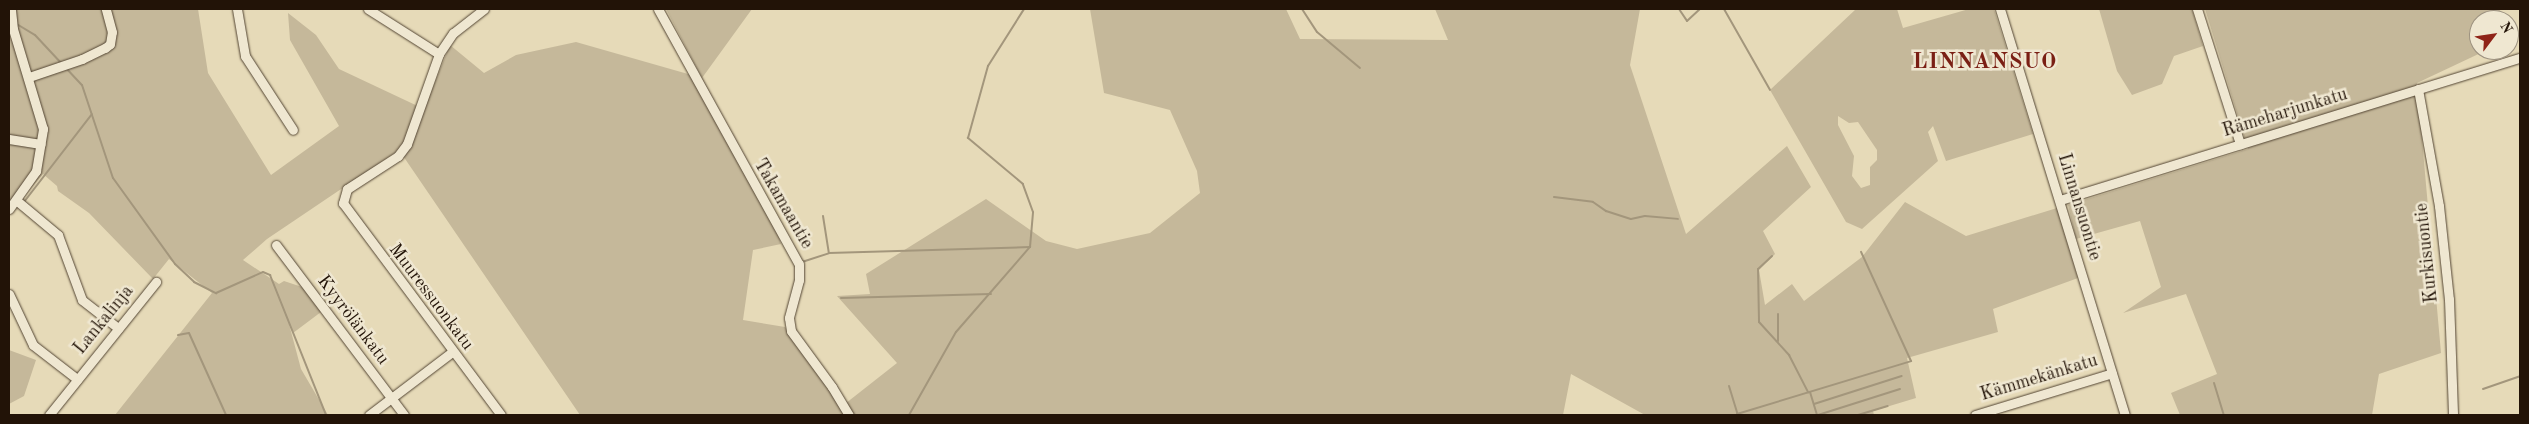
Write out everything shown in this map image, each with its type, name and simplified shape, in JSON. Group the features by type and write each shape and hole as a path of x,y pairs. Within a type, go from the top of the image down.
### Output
{"street":[{"path":"9,209 36,171 43,129 29,77 13,29 11,9"},
{"path":"29,77 82,59 110,44 112,32 106,9"},
{"path":"237,9 245,56 293,130"},
{"path":"368,9 439,54 454,33 484,9"},
{"name":"Takamaantie","path":"658,9 799,264 798,280 789,318 791,331 832,387 849,415"},
{"name":"Linnansuontie","path":"2000,9 2125,415"},
{"path":"2197,9 2240,144"},
{"name":"Muuressuonkatu","path":"439,54 407,144 398,156 347,189 343,195 346,210 501,415"},
{"name":"Rämeharjunkatu","path":"2060,200 2520,58"},
{"name":"Kurkisuontie","path":"2418,89 2439,206 2449,300 2453,415"},
{"path":"9,139 41,144"},
{"path":"16,200 58,235 82,300 118,328"},
{"name":"Kyyrölänkatu","path":"276,245 404,415"},
{"name":"Lankalinja","path":"49,415 156,282"},
{"path":"9,294 33,345 77,379"},
{"path":"369,415 452,352"},
{"name":"Kämmekänkatu","path":"1976,415 2112,372"}],"shaded area":[{"path":"9,9 198,9 208,73 271,175 339,126 290,40 288,13 316,35 339,69 424,109 450,45 484,73 516,55 576,42 702,78 769,205 781,244 753,250 743,320 785,327 841,407 897,363 837,296 870,294 866,274 986,199 1046,241 1077,249 1150,233 1200,193 1197,171 1170,110 1104,93 1090,9 1286,9 1300,39 1448,40 1435,9 1640,9 1630,65 1686,234 1787,146 1811,187 1763,231 1775,254 1759,270 1765,305 1792,284 1804,301 1862,257 1905,202 1966,236 2057,208 2078,278 1993,309 1998,332 1907,358 1916,398 1873,411 1874,415 1645,415 1571,374 1563,415 580,415 399,150 267,239 243,260 279,284 284,281 302,287 321,312 293,333 289,324 301,369 328,415 115,415 212,293 169,259 153,279 89,213 58,191 57,186 43,174 9,213"},
{"path":"666,9 752,9 702,78"},
{"path":"1856,9 1897,9 1903,28 1969,9 1994,9 2033,134 1946,161 1933,126 1928,132 1938,161 1862,229 1846,222 1770,90","holes":["1838,116 1849,123 1858,122 1877,150 1877,160 1870,167 1870,185 1861,188 1852,176 1854,156 1838,125"]},
{"path":"2099,9 2192,9 2203,46 2174,56 2162,84 2132,95 2117,71"},
{"path":"2205,9 2500,9 2469,10 2469,58 2417,83 2441,353 2379,374 2372,415 2180,415 2171,393 2217,374 2186,294 2123,313 2161,287 2140,221 2076,239 2068,205 2248,149"},
{"path":"9,350 36,360 24,396 9,404"}],"waterway":[{"path":"909,415 956,332 1030,247 1033,212 1023,184 968,138 988,66 1024,9"},
{"path":"1302,9 1317,32 1360,68"},
{"path":"1679,9 1687,21 1700,9"},
{"path":"1724,9 1770,90"},
{"path":"15,23 35,35 62,64"},
{"path":"65,67 82,85 113,178 175,264 194,282 216,293 263,272 270,275 326,415"},
{"path":"24,202 92,114"},
{"path":"1554,197 1593,202 1606,211 1631,219 1645,216 1678,219"},
{"path":"823,216 829,253"},
{"path":"802,262 829,253 1030,247"},
{"path":"1737,414 1911,361 1861,252"},
{"path":"1772,256 1758,269 1759,322 1789,355 1808,392"},
{"path":"841,298 991,294"},
{"path":"1778,314 1778,341"},
{"path":"178,335 189,333 226,415"},
{"path":"1814,404 1902,376"},
{"path":"2483,389 2520,376"},
{"path":"2214,383 2224,415"},
{"path":"1729,386 1738,415"},
{"path":"1818,415 1900,389"},
{"path":"1810,392 1817,415"},
{"path":"1858,415 1888,406"}],"district":[{"name":"LINNANSUO","path":"1985,63"}]}
